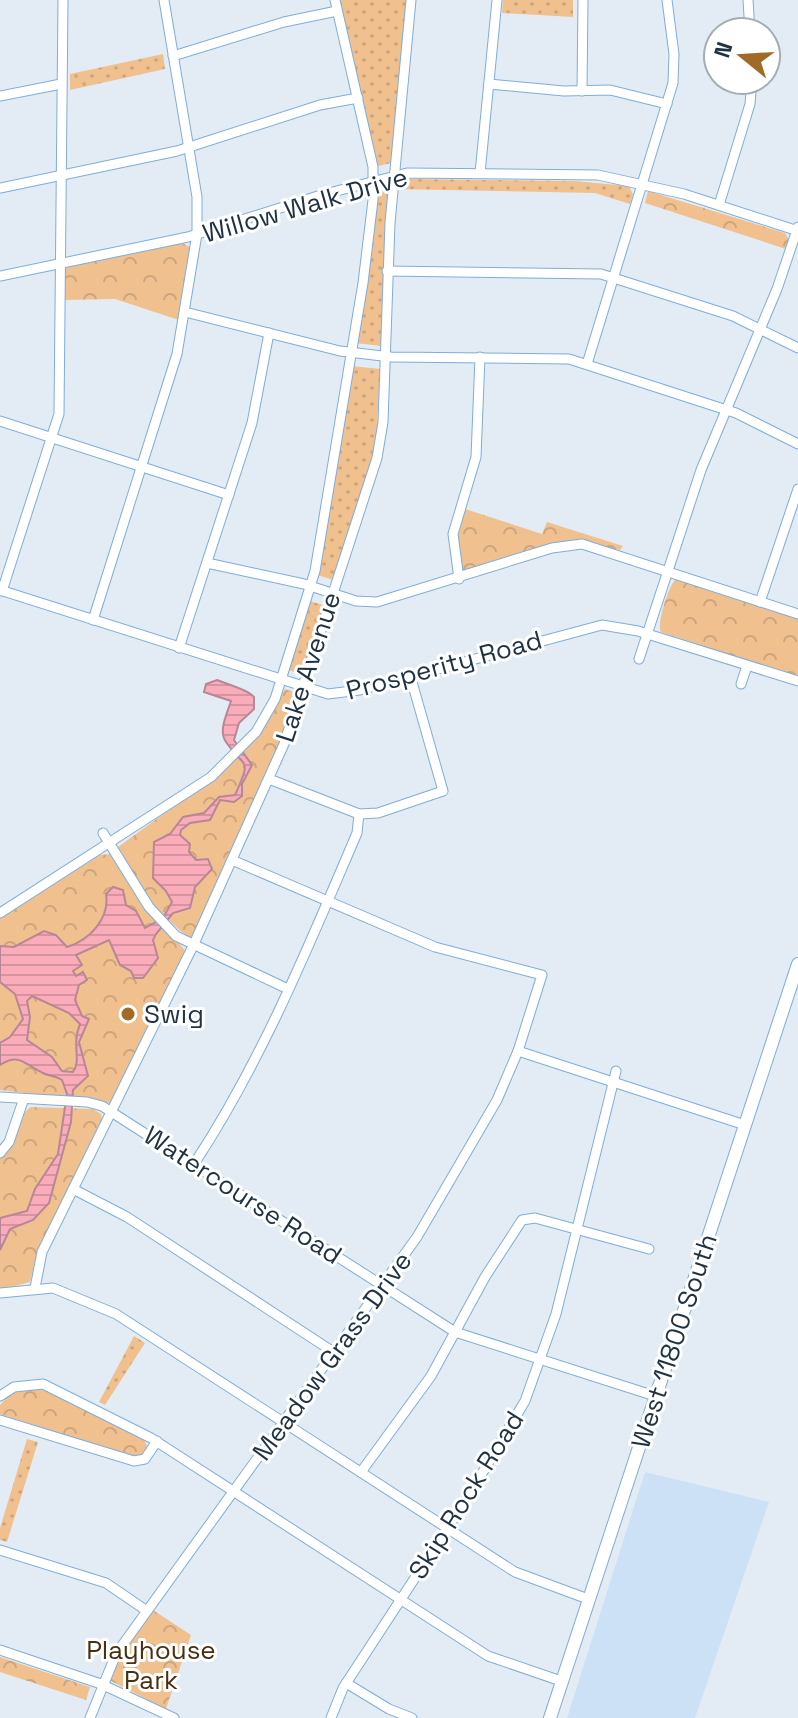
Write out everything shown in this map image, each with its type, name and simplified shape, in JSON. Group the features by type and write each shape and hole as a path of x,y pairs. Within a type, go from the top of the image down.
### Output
{"main road":[{"name":"West 11800 South","path":"550,1718 798,964"}],"street":[{"path":"1,590 59,407 58,263 63,0"},
{"path":"93,620 177,354 197,234 198,205 164,0"},
{"name":"Lake Avenue","path":"0,913 199,786 232,758 270,711 311,587 352,353 374,181 335,0"},
{"name":"Lake Avenue","path":"35,1288 39,1258 193,946 269,779 303,688 381,441 387,271 411,0"},
{"path":"480,173 497,0"},
{"path":"582,91 583,0"},
{"path":"587,364 667,104 675,63 667,0"},
{"path":"173,56 284,22 337,11"},
{"path":"0,96 61,84"},
{"path":"489,84 619,92 667,104"},
{"path":"719,205 751,96"},
{"path":"0,188 188,147 310,108 358,98"},
{"name":"Willow Walk Drive","path":"0,276 197,234 394,175 586,174 641,183 798,229"},
{"path":"639,659 701,470 798,229"},
{"path":"387,271 570,272 614,276 733,316 798,348"},
{"path":"185,312 352,353 384,357 569,359 727,409 798,444"},
{"path":"179,648 254,417 269,333"},
{"path":"459,579 453,534 476,457 480,357"},
{"path":"0,421 229,495"},
{"path":"760,602 798,489"},
{"path":"207,563 377,602 573,544 592,547 798,614"},
{"name":"Prosperity Road","path":"1,590 303,688 344,693 593,626 618,625 798,681"},
{"path":"741,684 747,666"},
{"path":"269,779 359,814 378,813 443,791 410,675"},
{"path":"194,1164 242,1085 288,989 357,833 359,814"},
{"path":"103,833 155,914 169,929 193,946 288,989"},
{"path":"232,860 328,900"},
{"name":"Meadow Grass Drive","path":"90,1718 111,1661 384,1286 487,1119 518,1051 542,975 435,947 328,900"},
{"path":"518,1051 614,1076 745,1125"},
{"name":"Skip Rock Road","path":"331,1718 346,1683 512,1427 540,1361 614,1076"},
{"name":"Watercourse Road","path":"0,1097 23,1101 91,1103 112,1111 455,1332 655,1396"},
{"path":"0,1153 9,1142 23,1101"},
{"path":"73,1189 139,1224 335,1353"},
{"path":"361,1472 431,1376 520,1222 532,1218 649,1249"},
{"path":"0,1293 35,1288 68,1291 116,1314 523,1577 588,1599"},
{"path":"0,1396 11,1388 43,1384 157,1441 493,1659 561,1681"},
{"path":"0,1420 134,1461 145,1459 157,1441"},
{"path":"0,1550 106,1583 147,1611"},
{"path":"0,1650 101,1684 174,1718"},
{"path":"346,1683 389,1709 412,1718"}],"shaded area":[{"path":"217,680 254,697 254,709 239,723 234,740 252,765 242,784 242,796 234,802 220,800 210,820 190,823 181,830 180,835 190,844 189,852 196,860 208,859 212,869 195,887 190,908 173,913 156,934 153,940 158,958 143,978 134,978 131,971 120,965 109,940 76,955 82,965 73,971 76,976 83,972 87,980 79,985 75,1000 82,1016 89,1019 79,1042 88,1076 73,1090 71,1122 49,1203 33,1220 10,1229 0,1250 0,1218 27,1211 35,1189 58,1154 67,1094 62,1080 22,1061 7,1061 0,1065 0,1043 10,1037 23,1019 15,994 0,982 0,946 14,947 44,931 56,935 67,947 75,944 97,927 105,911 106,894 113,887 123,890 126,905 136,911 145,928 163,918 172,902 153,878 154,842 170,834 183,817 204,813 219,797 235,795 244,774 242,760 232,750 223,733 231,701 204,692 206,684","holes":["32,996 69,1013 80,1024 76,1039 77,1062 73,1072 62,1071 52,1057 27,1040 30,1017 27,1001"]},
{"path":"645,1472 769,1502 695,1718 567,1718"}],"green space":[{"path":"338,0 408,0 391,163 374,167"},
{"path":"503,0 573,0 573,17 502,13"},
{"path":"163,54 165,69 70,90 70,74"},
{"path":"400,180 574,181 629,186 633,195 630,204 595,193 395,189"},
{"path":"389,190 381,346 355,343 376,193"},
{"path":"648,191 785,233 789,240 786,249 645,203"},
{"path":"180,242 192,248 179,320 115,299 63,300 65,267"},
{"path":"352,366 380,369 376,446 334,580 317,575"},
{"path":"465,509 542,534 547,522 623,546 620,550 574,540 465,572 457,549"},
{"path":"676,579 798,619 798,677 661,632 664,605"},
{"path":"310,601 326,606 304,675 288,670"},
{"path":"285,689 297,693 288,727 195,935 188,938 152,904 118,847 224,770 269,719"},
{"path":"110,854 186,952 110,1103 0,1090 0,917 100,855"},
{"path":"31,1107 93,1109 101,1114 102,1120 37,1254 30,1282 0,1290 0,1158 22,1117"},
{"path":"134,1336 145,1343 105,1405 99,1402"},
{"path":"42,1389 143,1438 148,1448 137,1458 0,1414 0,1405 12,1392"},
{"path":"27,1439 38,1442 7,1542 0,1540 0,1528"},
{"name":"Playhouse Park","path":"153,1610 191,1635 166,1709 109,1680 116,1660"},
{"path":"0,1657 90,1687 86,1700 0,1672"}],"place":[{"name":"Swig","path":"128,1014"}]}
